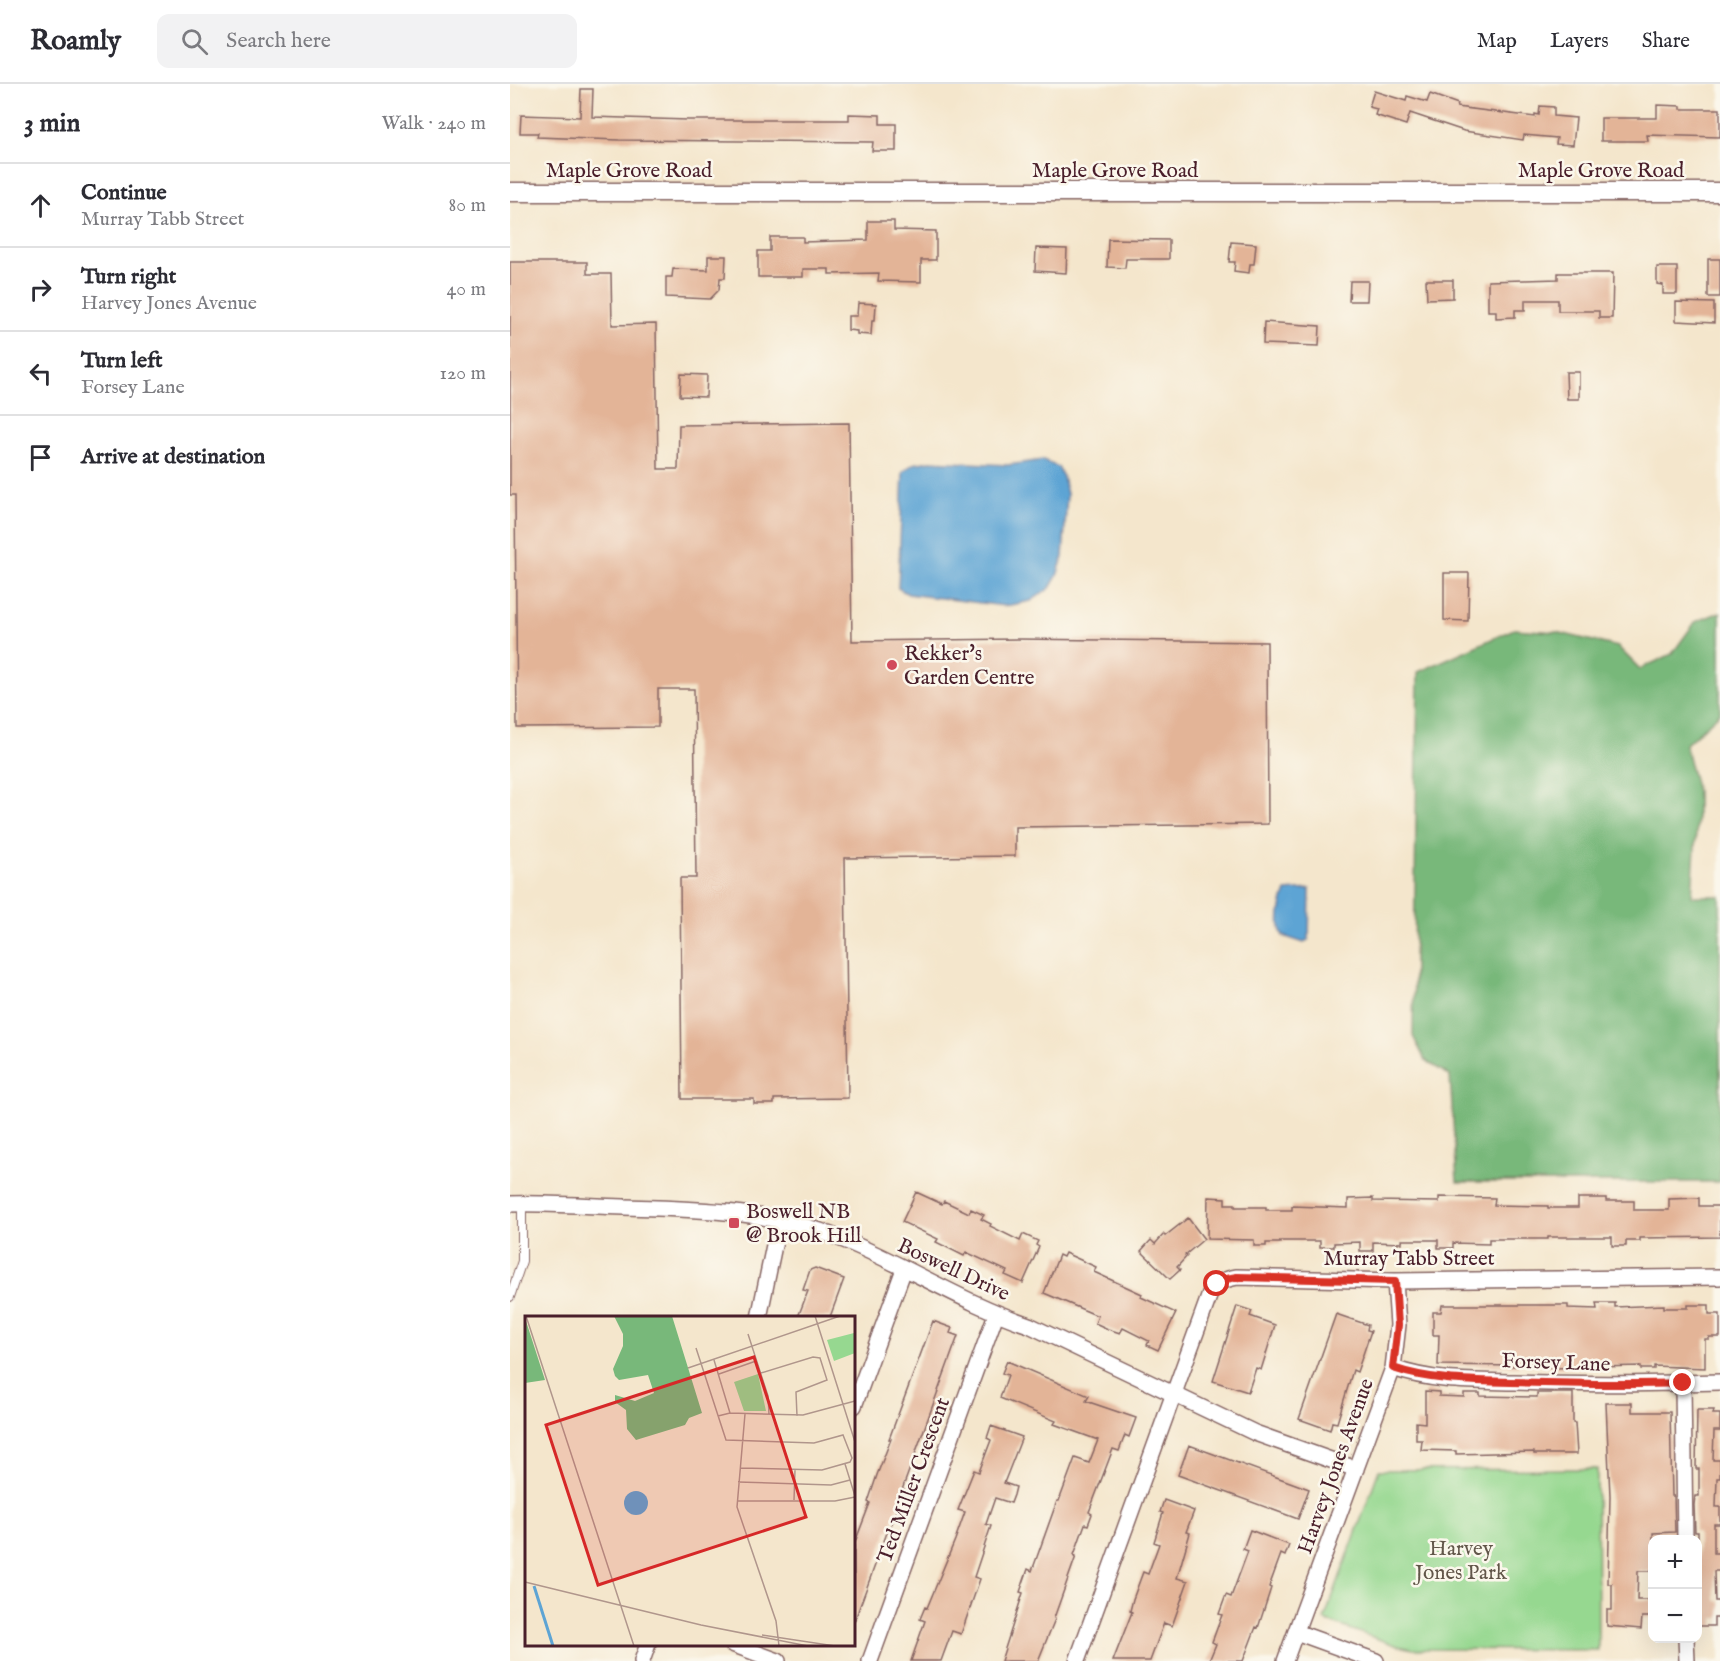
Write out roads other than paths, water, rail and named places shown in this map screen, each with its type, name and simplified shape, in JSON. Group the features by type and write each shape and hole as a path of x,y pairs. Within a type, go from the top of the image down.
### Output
{"street":[{"name":"Maple Grove Road","path":"510,192 1720,192"},
{"name":"Boswell Drive","path":"516,1204 693,1208 779,1221 838,1237 996,1314 1029,1325 1262,1436 1356,1469"},
{"path":"759,1316 779,1221"},
{"path":"855,1403 904,1269"},
{"name":"Murray Tabb Street","path":"1174,1394 1211,1291 1226,1279 1237,1277 1395,1281 1720,1277"},
{"name":"Harvey Jones Avenue","path":"1285,1661 1393,1368 1398,1325 1395,1281"},
{"name":"Ted Miller Crescent","path":"870,1661 996,1314"},
{"name":"Forsey Lane","path":"1393,1368 1413,1375 1440,1380 1599,1385 1720,1382"},
{"path":"1683,1383 1685,1535"},
{"path":"1077,1661 1174,1394"},
{"path":"1296,1632 1376,1661"},
{"path":"1686,1643 1687,1661"},
{"path":"642,1661 647,1646"},
{"path":"738,1646 778,1661"}],"lane":[{"path":"510,1297 522,1261 516,1204"}],"water":[{"path":"1043,460 1058,467 1067,494 1063,557 1057,576 1050,588 1031,601 1005,606 908,594 898,588 903,472 913,464 930,461 1008,465"},
{"path":"1310,889 1309,939 1304,943 1283,936 1280,914 1286,891"}],"place":[{"name":"Rekker's Garden Centre","path":"892,665"},
{"name":"Boswell NB @ Brook Hill","path":"734,1223"}],"park label":[{"name":"Harvey Jones Park","path":"1461,1560"}]}
